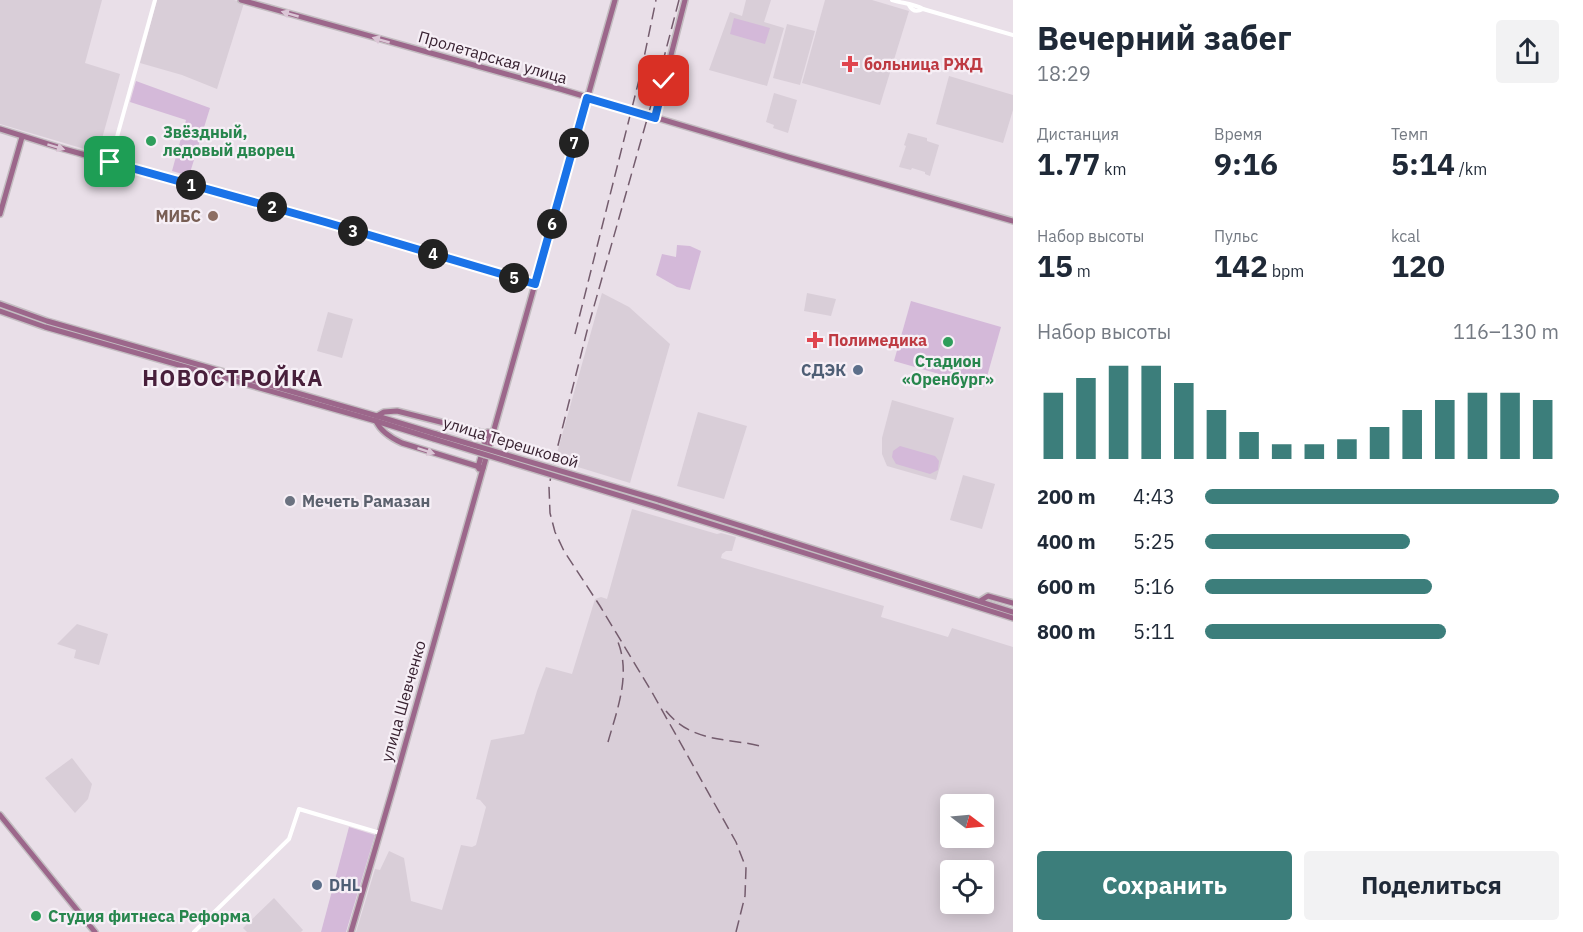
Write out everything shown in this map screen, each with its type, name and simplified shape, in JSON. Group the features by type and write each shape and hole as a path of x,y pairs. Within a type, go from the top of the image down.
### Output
{"main road":[{"name":"Пролетарская улица","path":"245,0 1013,221"},
{"name":"улица Шевченко","path":"351,932 480,478 489,434 495,424 615,0"},
{"path":"655,118 685,0"},
{"path":"0,129 535,284"},
{"path":"0,214 22,137"},
{"name":"улица Терешковой","path":"0,304 47,321 658,504 719,526 1013,612"},
{"name":"улица Терешковой","path":"0,311 45,327 376,418"},
{"path":"481,467 396,440 385,433 376,418 384,412 397,411 489,434"},
{"name":"улица Терешковой","path":"658,504 722,519 1013,618"},
{"path":"980,601 988,596 1012,603 1013,594"},
{"path":"0,815 96,932"}],"street":[{"path":"110,162 155,0"},
{"path":"891,0 1013,35"},
{"path":"194,932 289,839 299,809 380,833"}],"shaded area":[{"path":"0,0 102,0 85,63 120,74 98,153 0,124"},
{"path":"157,0 234,0 244,3 217,89 182,75 140,63"},
{"path":"746,0 771,0 764,22 784,28 767,86 709,70 730,12 742,16"},
{"name":"больница РЖД","path":"825,0 872,0 909,11 880,105 802,83"},
{"path":"734,18 770,28 765,44 730,34"},
{"path":"787,24 815,31 800,85 773,78"},
{"path":"949,76 1013,95 1013,110 1003,143 936,124"},
{"path":"136,81 210,108 189,176 172,171 186,120 130,102"},
{"path":"774,93 797,100 788,133 773,128 774,125 766,122"},
{"path":"908,133 927,138 927,141 939,145 930,176 912,168 911,170 899,167"},
{"path":"677,245 690,246 701,251 690,290 677,287 656,275 662,254 676,257"},
{"path":"602,293 629,307 670,344 630,483 555,460"},
{"path":"807,293 836,299 831,316 804,311"},
{"name":"Стадион «Оренбург»","path":"911,301 1001,327 984,387 894,361"},
{"path":"328,312 353,319 342,358 317,351"},
{"path":"892,400 954,418 936,480 887,466 882,454 882,438"},
{"path":"698,412 747,426 724,499 677,486"},
{"path":"900,446 935,456 939,461 938,470 930,474 896,464 892,457 893,451"},
{"path":"963,475 995,484 982,529 950,520"},
{"path":"632,509 717,534 736,537 732,551 726,551 721,558 884,606 881,617 948,637 952,628 1013,647 1013,932 356,932 375,869 380,870 389,851 404,858 411,901 442,910 461,845 472,847 476,845 486,807 476,799 491,740 524,734 546,667 572,674 595,599 601,597 607,599"},
{"path":"77,624 108,634 99,665 74,658 76,650 57,644"},
{"path":"72,758 92,784 88,799 75,813 45,778"},
{"path":"349,827 375,835 346,932 321,932"},
{"path":"274,898 303,930 301,932 247,932 243,928"}],"railway":[{"path":"575,334 641,72 656,0"},
{"path":"679,0 587,331 553,465 549,487 550,513 555,532 564,551 653,694 736,842 746,868 745,896 736,932"},
{"path":"608,742 619,705 623,680 622,654 618,642"},
{"path":"666,711 676,722 699,734 764,747"}],"place":[{"name":"больница РЖД","path":"850,64"},
{"name":"Звёздный, ледовый дворец","path":"151,141"},
{"name":"МИБС","path":"213,216"},
{"name":"Полимедика","path":"815,340"},
{"name":"Стадион «Оренбург»","path":"948,342"},
{"name":"СДЭК","path":"858,370"},
{"name":"Мечеть Рамазан","path":"290,501"},
{"name":"DHL","path":"317,885"},
{"name":"Студия фитнеса Реформа","path":"36,916"}],"district":[{"name":"НОВОСТРОЙКА","path":"233,377"}],"route":[{"path":"110,162 535,284 587,98 655,118 664,81"}]}
